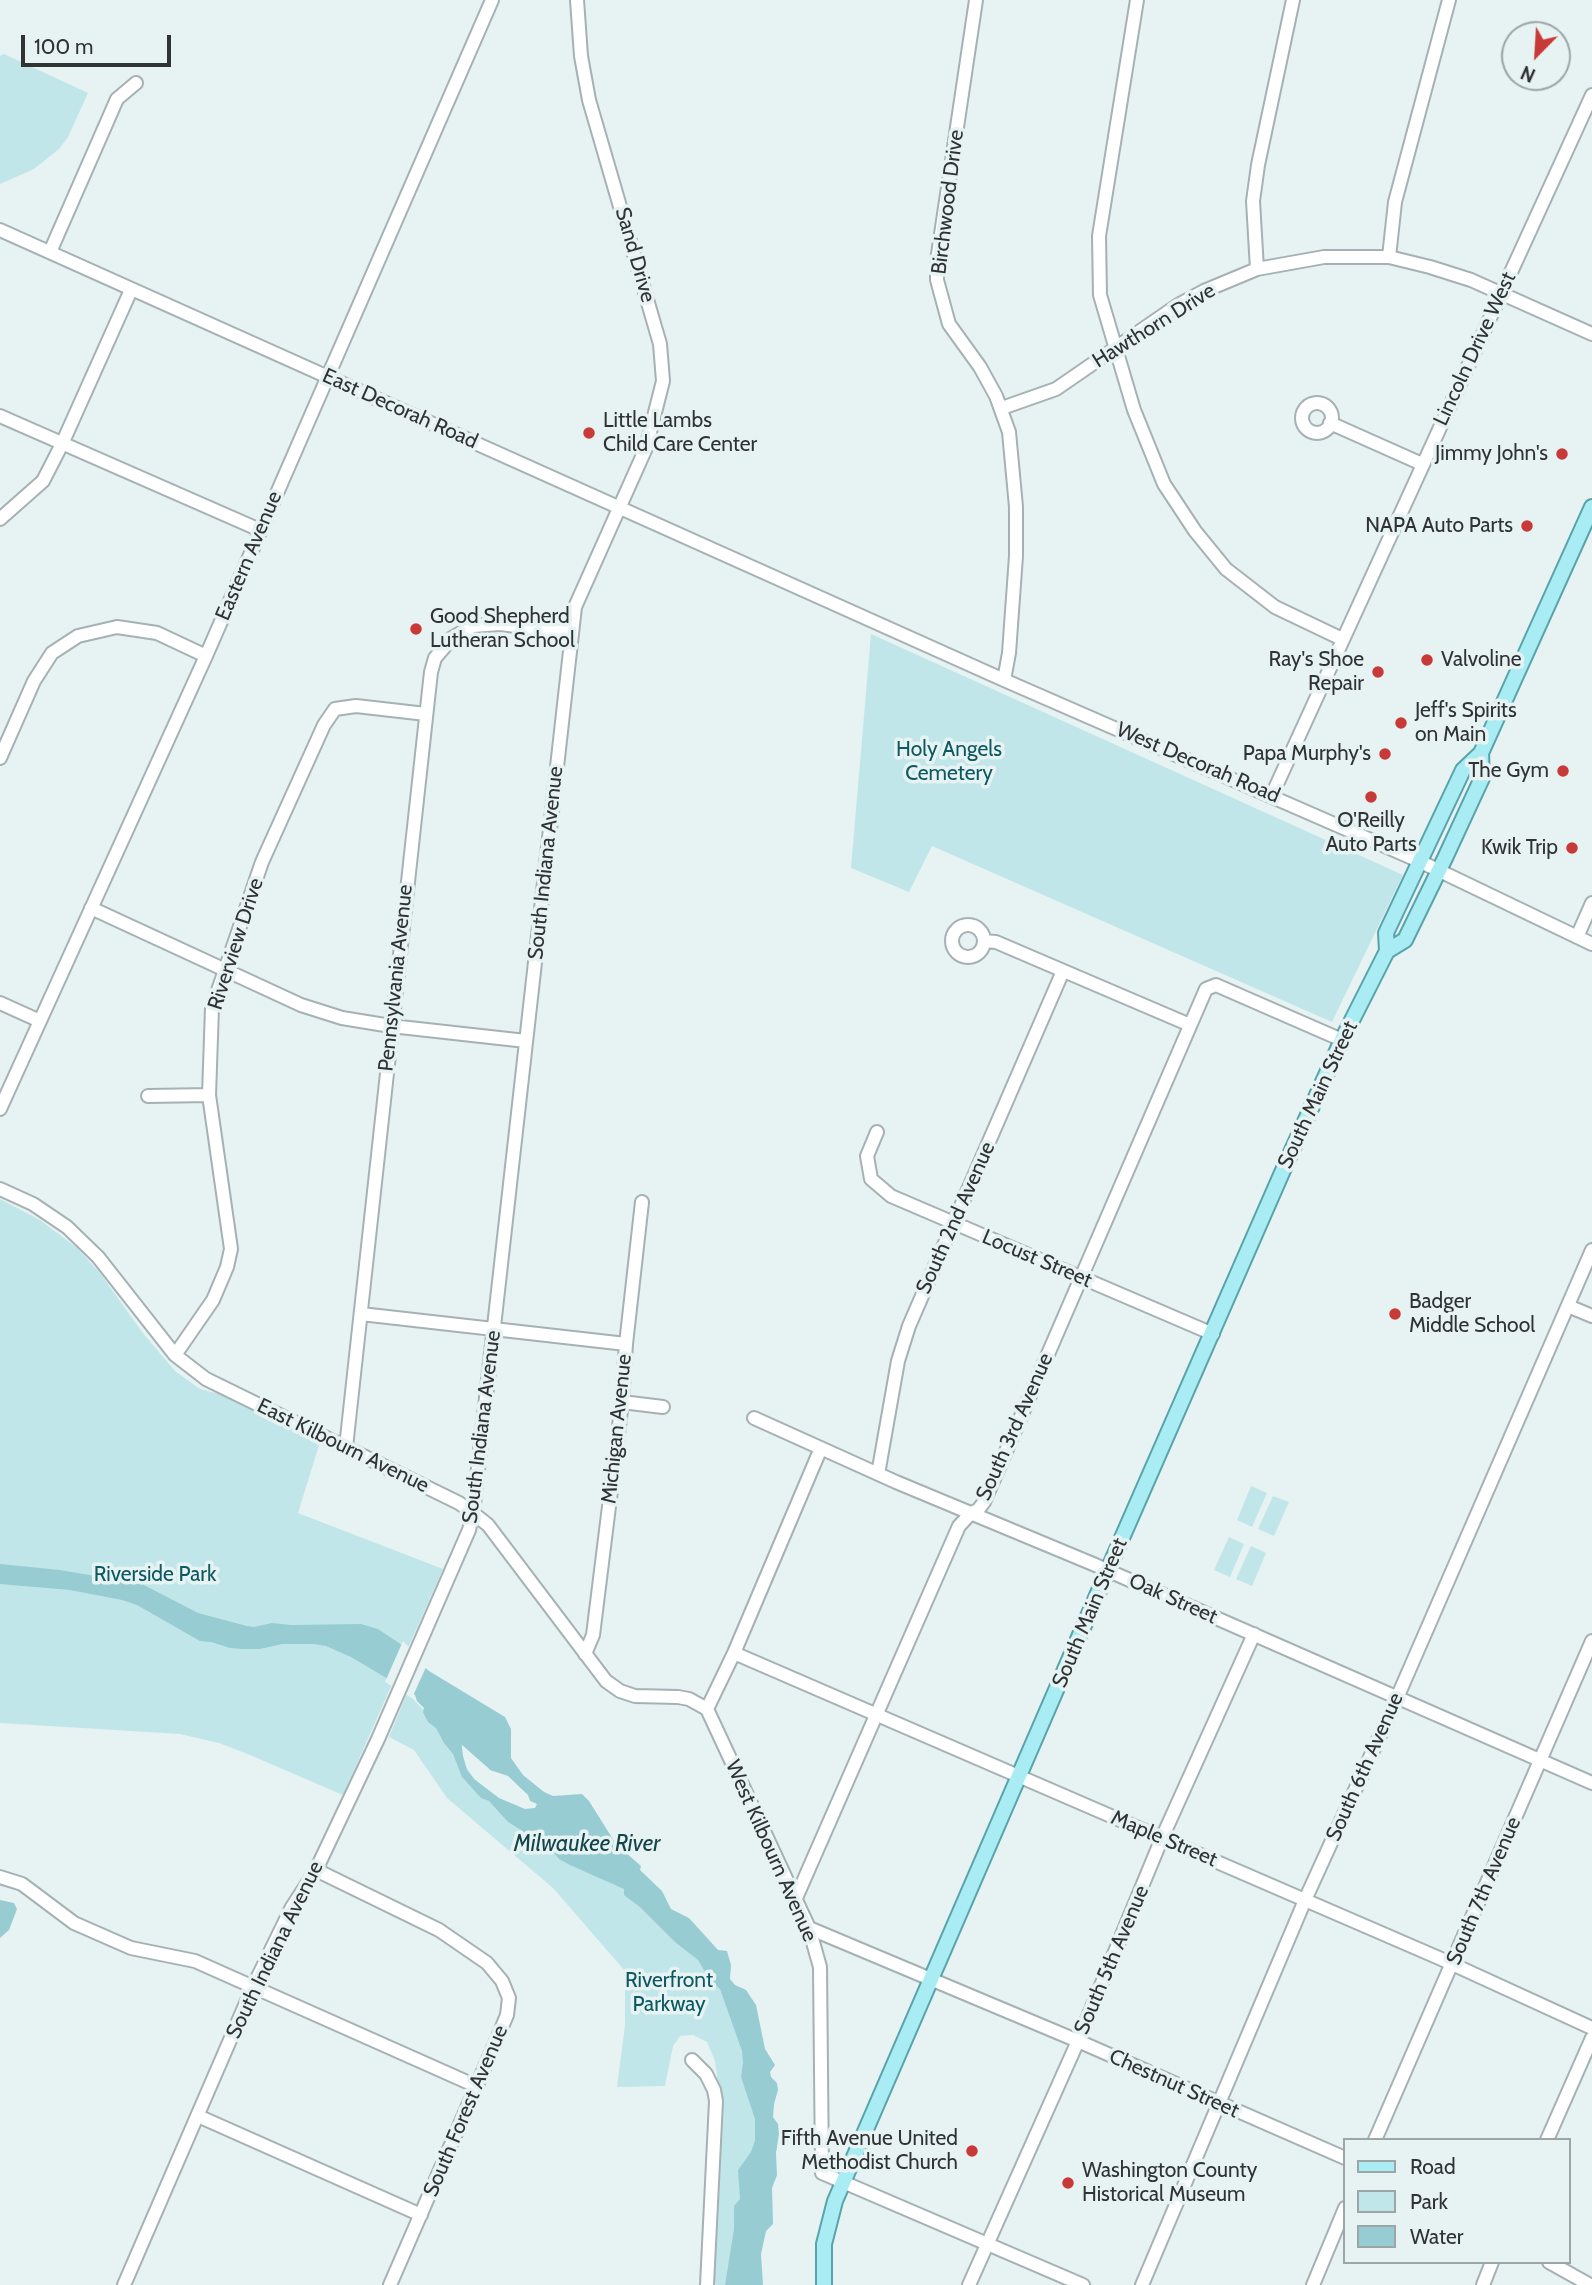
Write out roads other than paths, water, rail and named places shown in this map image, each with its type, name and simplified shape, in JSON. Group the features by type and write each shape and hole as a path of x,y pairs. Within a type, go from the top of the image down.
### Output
{"main road":[{"name":"South Main Street","path":"824,2285 824,2244 835,2201 1108,1570 1342,1040 1387,951 1386,933 1463,770 1481,753 1592,507"},
{"name":"South Main Street","path":"1387,951 1405,940 1439,871 1482,778 1481,753"}],"street":[{"name":"Eastern Avenue","path":"0,1109 206,656 492,0"},
{"name":"Sand Drive","path":"577,0 581,56 589,100 660,344 663,381 656,412 646,448 619,507"},
{"name":"Birchwood Drive","path":"976,0 937,261 937,280 950,324 980,368 1002,408 1009,432 1016,556 1009,653 1004,680"},
{"path":"1137,0 1099,236 1100,295 1134,410 1164,484 1195,531 1226,569 1275,607 1342,639"},
{"path":"1257,270 1253,201 1258,165 1293,0"},
{"path":"1390,257 1395,202 1449,0"},
{"path":"50,252 117,99 136,83"},
{"name":"Lincoln Drive West","path":"1272,795 1592,95"},
{"name":"East Decorah Road","path":"0,230 801,587"},
{"name":"Hawthorn Drive","path":"1002,408 1056,389 1178,305 1204,291 1257,270 1324,257 1390,257 1451,273 1592,334"},
{"path":"0,519 43,481 131,290"},
{"path":"0,416 260,530"},
{"path":"1331,424 1422,464"},
{"name":"South Indiana Avenue","path":"124,2285 253,1987 292,1907 316,1870 396,1699 469,1530 494,1331 575,607 619,507"},
{"name":"West Decorah Road","path":"801,587 1004,680 1419,861 1592,944"},
{"name":"Pennsylvania Avenue","path":"346,1447 430,672 436,658 452,638 472,626 500,624 572,633"},
{"path":"0,758 34,681 52,653 78,636 117,627 157,633 206,656"},
{"name":"Riverview Drive","path":"175,1355 213,1300 224,1276 231,1249 209,1094 212,1008 262,862 333,705 426,714"},
{"path":"1577,937 1592,903"},
{"path":"91,908 301,1005 341,1018 526,1041"},
{"path":"984,941 996,942 1190,1025"},
{"name":"South 2nd Avenue","path":"878,1474 898,1361 909,1326 1063,971"},
{"name":"South 3rd Avenue","path":"796,1898 958,1526 984,1502 1206,989 1216,985 1342,1040"},
{"path":"0,1003 40,1021"},
{"path":"148,1096 209,1094"},
{"name":"Locust Street","path":"877,1132 867,1156 871,1179 891,1196 1213,1334"},
{"name":"East Kilbourn Avenue","path":"0,1189 33,1204 67,1227 98,1257 175,1355 206,1379 460,1503 488,1525 606,1681 620,1691 635,1696 678,1696 707,1709"},
{"name":"Michigan Avenue","path":"585,1654 593,1635 622,1402 642,1202"},
{"name":"South 6th Avenue","path":"1142,2285 1305,1900 1592,1250"},
{"path":"1568,1306 1592,1317"},
{"path":"361,1314 626,1344"},
{"path":"622,1402 663,1407"},
{"name":"Oak Street","path":"754,1418 1592,1783"},
{"path":"707,1709 734,1653 821,1448"},
{"name":"South 5th Avenue","path":"969,2285 1078,2041 1162,1838 1254,1634"},
{"name":"South 7th Avenue","path":"1376,2138 1592,1641"},
{"name":"Maple Street","path":"734,1653 1452,1964 1592,2028"},
{"name":"West Kilbourn Avenue","path":"707,1709 809,1928 820,1967 822,2173 843,2183"},
{"name":"South Forest Avenue","path":"316,1870 439,1930 487,1963 502,1981 509,1998 507,2015 390,2285"},
{"path":"0,1877 22,1884 75,1923 131,1948 194,1961 476,2086"},
{"name":"Chestnut Street","path":"809,1928 1078,2041 1344,2158"},
{"path":"1548,2138 1592,2038"},
{"path":"692,2060 706,2074 716,2101 707,2285"},
{"path":"198,2116 421,2215"},
{"path":"843,2183 1083,2285"},
{"path":"1312,2285 1344,2210"},
{"path":"1483,2285 1491,2264"},
{"path":"1553,2264 1590,2285"}],"water":[{"path":"0,1564 60,1570 142,1584 198,1613 247,1626 272,1623 361,1624 378,1629 399,1643 429,1671 505,1717 511,1729 511,1758 523,1775 553,1796 582,1794 616,1844 641,1866 640,1870 662,1891 671,1909 689,1918 718,1950 727,1951 731,1965 730,1979 735,1985 746,1990 756,2005 765,2049 775,2065 770,2072 771,2077 777,2083 778,2090 773,2117 778,2124 779,2134 777,2175 772,2188 773,2224 766,2231 761,2254 763,2285 725,2285 734,2229 734,2206 740,2199 738,2170 751,2152 755,2141 755,2119 741,2077 742,2051 720,1989 710,1980 698,1960 624,1895 624,1889 559,1859 550,1848 508,1822 489,1801 481,1798 462,1777 453,1754 436,1728 428,1722 424,1708 415,1695 351,1657 326,1646 282,1644 260,1649 230,1648 200,1641 137,1605 122,1600 70,1590 0,1584","holes":["459,1721 462,1721 478,1744 480,1755 490,1770 508,1776 528,1795 530,1801 537,1804 535,1808 525,1809 499,1798 474,1779 467,1770 463,1756"]},
{"path":"0,1900 14,1903 17,1909 9,1930 0,1938"}],"waterway":[{"name":"Milwaukee River","path":"445,1713 463,1734 495,1762"}],"place":[{"name":"Little Lambs Child Care Center","path":"589,433"},
{"name":"Jimmy John's","path":"1562,454"},
{"name":"NAPA Auto Parts","path":"1527,526"},
{"name":"Good Shepherd Lutheran School","path":"416,629"},
{"name":"Valvoline","path":"1427,660"},
{"name":"Ray's Shoe Repair","path":"1378,672"},
{"name":"Jeff's Spirits on Main","path":"1401,723"},
{"name":"Papa Murphy's","path":"1385,754"},
{"name":"The Gym","path":"1563,771"},
{"name":"O'Reilly Auto Parts","path":"1371,797"},
{"name":"Kwik Trip","path":"1572,848"},
{"name":"Badger Middle School","path":"1395,1314"},
{"name":"Fifth Avenue United Methodist Church","path":"972,2151"},
{"name":"Washington County Historical Museum","path":"1068,2183"}],"park label":[{"name":"Holy Angels Cemetery","path":"949,762"},
{"name":"Riverside Park","path":"155,1575"},
{"name":"Riverfront Parkway","path":"669,1993"}]}
